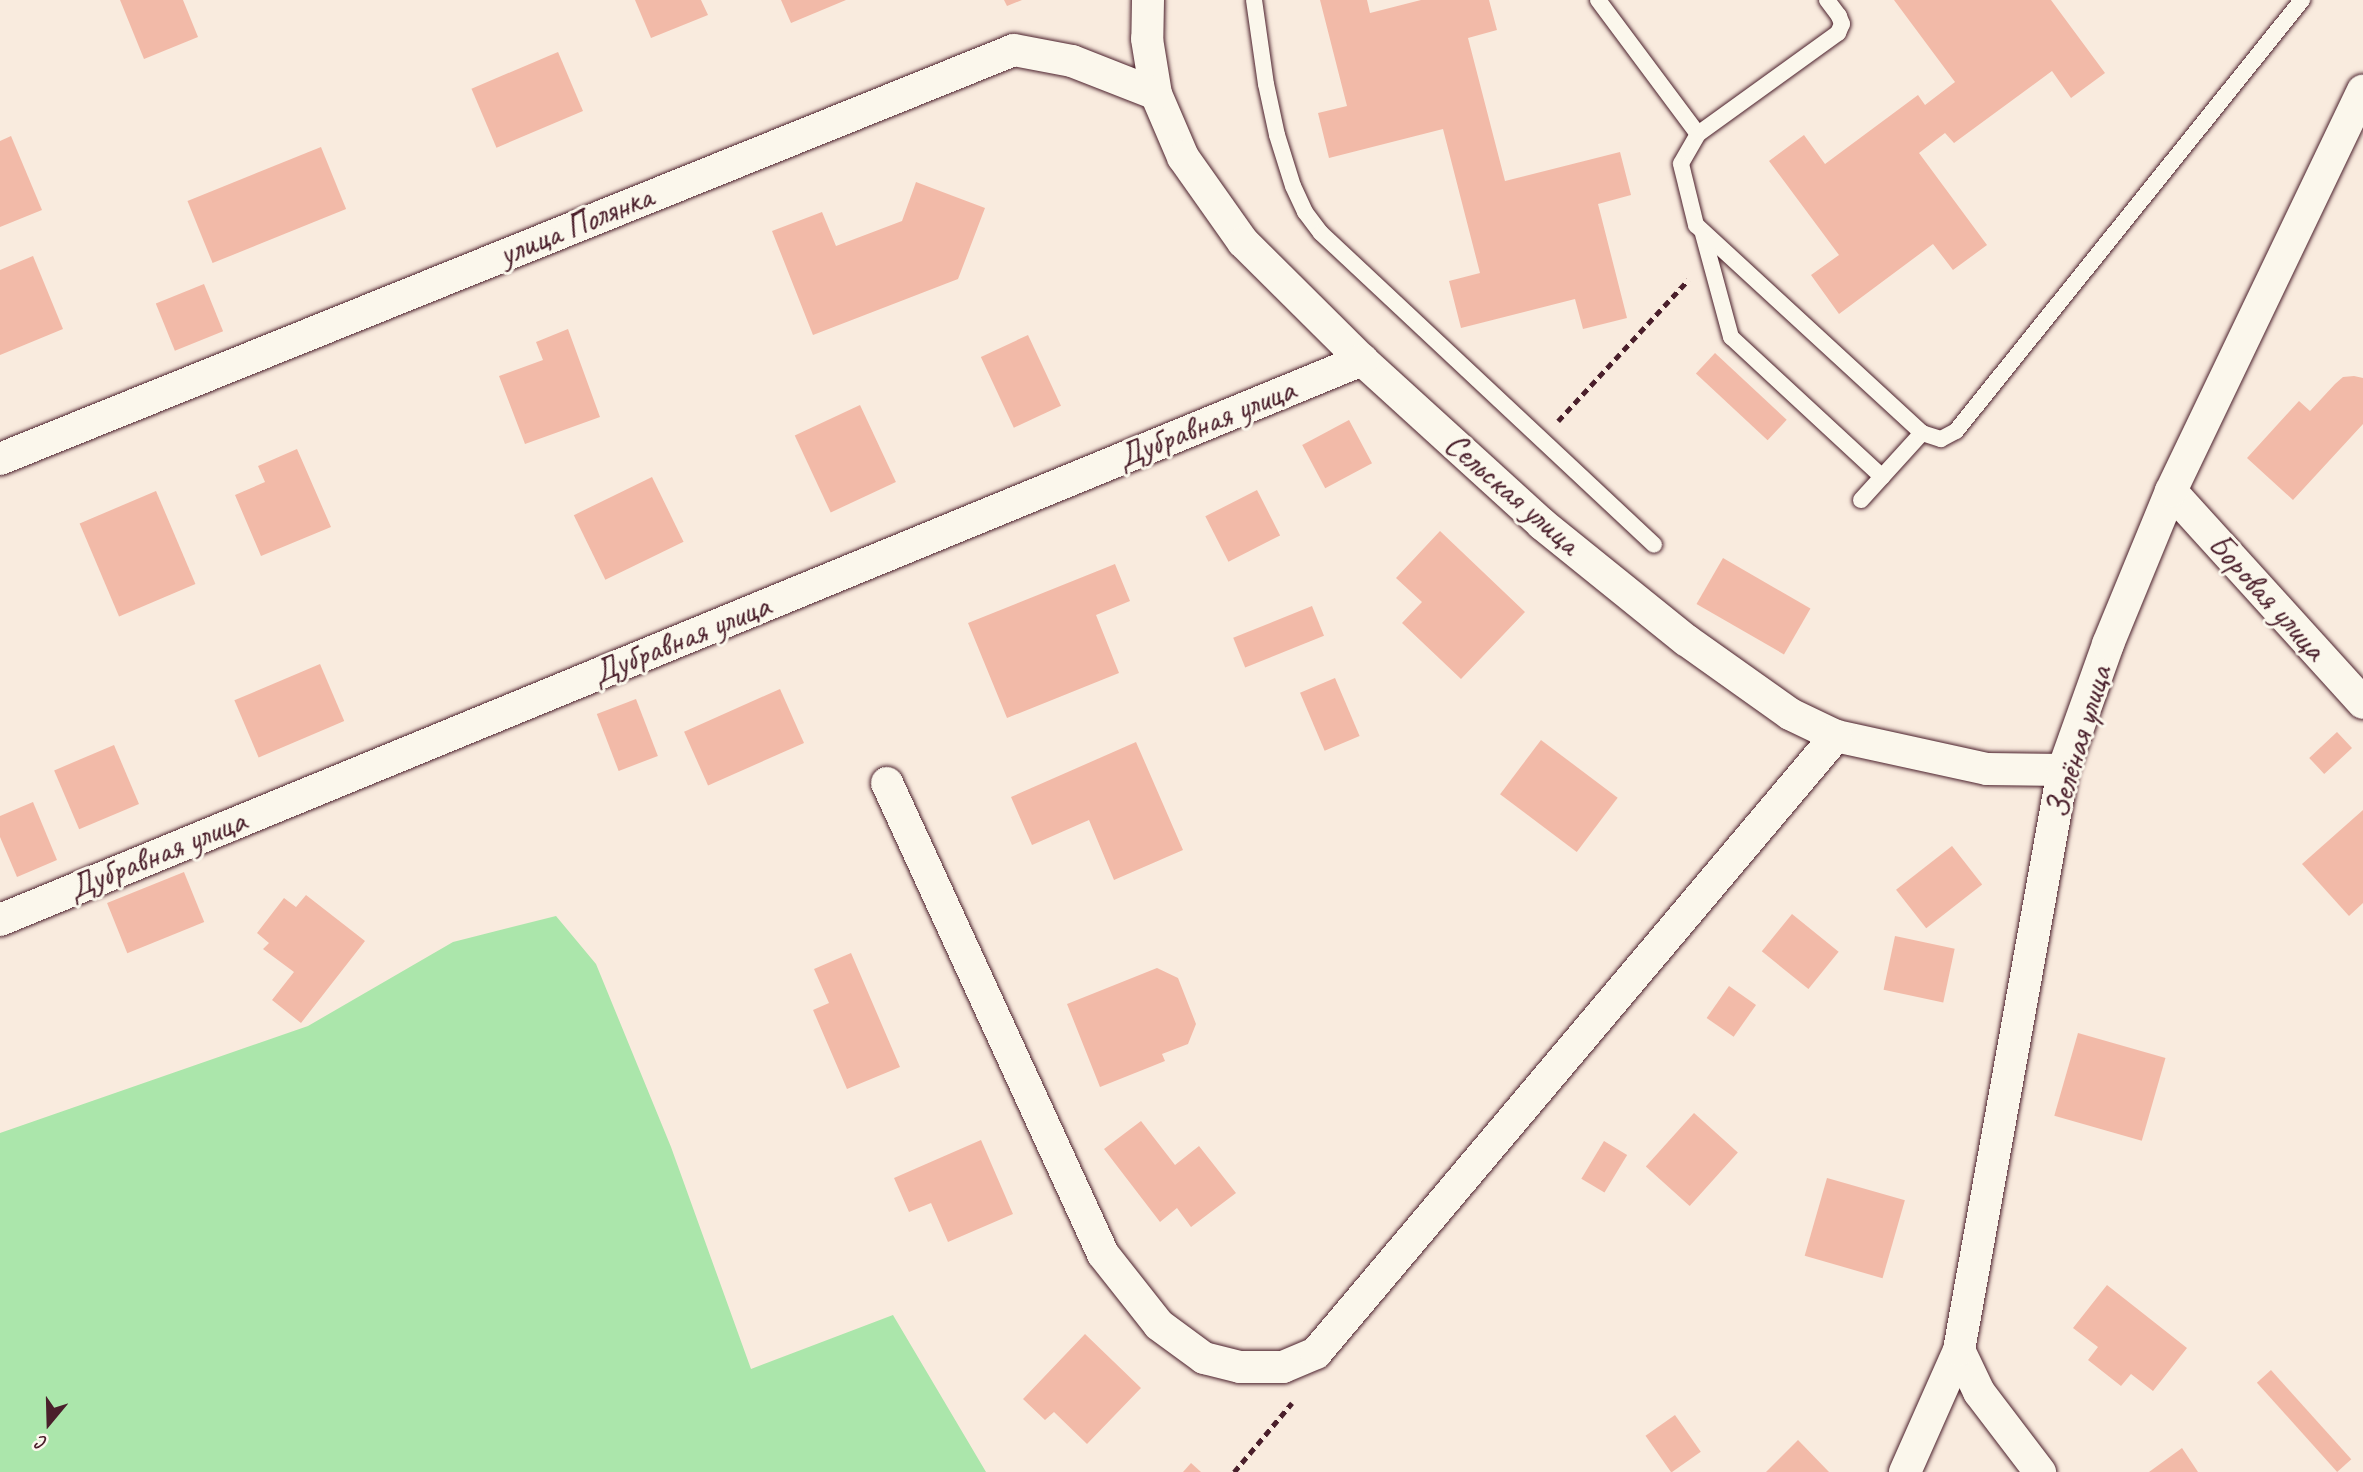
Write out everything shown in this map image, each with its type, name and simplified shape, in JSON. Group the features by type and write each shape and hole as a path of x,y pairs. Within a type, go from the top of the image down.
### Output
{"street":[{"name":"Сельская улица","path":"1149,0 1147,39 1156,94 1184,157 1243,242 1362,360 1542,524 1686,640 1790,714 1836,736 1987,769 2063,769"},
{"name":"улица Полянка","path":"0,459 1014,50 1072,61 1156,94"},
{"name":"Зелёная улица","path":"1905,1472 1959,1350 2063,769 2108,644 2171,491 2363,91"},
{"name":"Дубравная улица","path":"0,920 1362,360"},
{"name":"Боровая улица","path":"2171,491 2363,703"},
{"path":"887,783 1103,1254 1159,1325 1204,1358 1240,1367 1283,1367 1316,1353 1836,736"},
{"path":"1959,1350 1979,1392 2040,1472"}],"lane":[{"path":"1254,0 1266,85 1278,135 1293,186 1305,212 1321,233 1654,545"},
{"path":"1598,0 1698,134"},
{"path":"1827,0 1842,24 1838,33 1698,134 1684,154 1681,173 1691,214 1703,234 1922,433 1941,439 1956,431 2302,0"},
{"path":"1703,234 1731,337 1882,477"},
{"path":"1861,500 1922,433"}],"path":[{"path":"1541,439 1708,258"},
{"path":"1234,1472 1305,1388 1316,1353"}],"green space":[{"path":"556,916 596,964 671,1147 751,1369 893,1315 986,1472 0,1472 0,1133 308,1026 453,942"}],"building":[{"path":"120,0 183,0 198,37 144,59"},
{"path":"635,0 701,0 708,15 651,38"},
{"path":"781,0 846,0 791,23"},
{"path":"1004,0 1022,0 1007,6"},
{"path":"1320,0 1367,0 1370,13 1421,0 1489,0 1497,30 1468,38 1505,181 1620,152 1631,195 1598,204 1627,318 1583,329 1575,299 1461,328 1449,281 1480,273 1443,129 1329,158 1318,113 1347,106"},
{"path":"1894,0 2051,0 2105,73 2071,98 2052,71 1954,143 1945,133 1919,153 1987,245 1953,270 1933,244 1839,314 1811,275 1839,255 1769,161 1804,135 1825,164 1918,95 1925,105 1955,82"},
{"path":"558,52 583,111 496,148 471,89"},
{"path":"11,136 42,210 0,227 0,141"},
{"path":"321,147 346,209 213,263 187,201"},
{"path":"916,182 985,208 958,279 813,335 772,231 822,212 836,246 902,221"},
{"path":"33,256 63,329 0,355 0,270"},
{"path":"204,284 223,331 175,351 156,303"},
{"path":"568,329 600,417 525,444 499,376 543,360 536,342"},
{"path":"1028,335 1061,406 1014,428 981,357"},
{"path":"1715,353 1787,420 1768,440 1696,373"},
{"path":"2343,377 2363,378 2363,424 2293,500 2247,458 2299,401 2310,411"},
{"path":"860,405 896,482 831,512 795,435"},
{"path":"1349,420 1372,463 1325,488 1302,445"},
{"path":"297,449 331,527 261,556 235,495 265,482 258,466"},
{"path":"652,477 684,542 605,580 574,515"},
{"path":"1257,490 1280,535 1228,562 1205,516"},
{"path":"156,491 195,584 119,616 80,523"},
{"path":"1440,531 1525,612 1461,679 1402,623 1422,602 1396,578"},
{"path":"1723,558 1810,608 1784,654 1696,604"},
{"path":"1115,564 1130,601 1096,615 1119,673 1007,718 968,623"},
{"path":"1312,606 1324,636 1245,668 1233,638"},
{"path":"320,664 344,721 259,757 234,700"},
{"path":"1335,678 1360,736 1325,751 1300,693"},
{"path":"780,689 804,743 708,786 684,732"},
{"path":"636,699 658,756 619,771 597,714"},
{"path":"2337,732 2352,748 2324,774 2309,758"},
{"path":"1541,740 1618,798 1577,852 1500,794"},
{"path":"1136,742 1183,850 1114,880 1089,820 1032,845 1011,797"},
{"path":"114,745 139,804 79,829 54,770"},
{"path":"33,802 57,860 17,877 0,837 0,816"},
{"path":"2363,810 2363,903 2349,916 2302,864"},
{"path":"1952,846 1982,885 1926,928 1896,890"},
{"path":"184,872 204,922 127,953 107,903"},
{"path":"306,895 365,941 301,1023 272,1000 294,972 263,949 269,943 257,933 284,898 296,907"},
{"path":"1792,914 1839,952 1808,989 1762,951"},
{"path":"1895,936 1955,949 1943,1002 1884,990"},
{"path":"851,953 900,1067 847,1089 813,1010 829,1003 814,969"},
{"path":"1157,968 1178,978 1196,1024 1188,1044 1162,1054 1165,1061 1100,1087 1067,1004"},
{"path":"1729,986 1756,1005 1734,1037 1707,1018"},
{"path":"2078,1033 2165,1058 2142,1141 2054,1116"},
{"path":"1694,1113 1738,1152 1690,1206 1646,1167"},
{"path":"1141,1121 1175,1165 1199,1146 1236,1193 1191,1227 1177,1208 1160,1222 1104,1149"},
{"path":"981,1140 1013,1214 948,1242 931,1203 909,1212 894,1178"},
{"path":"1604,1141 1627,1155 1604,1193 1581,1179"},
{"path":"1827,1178 1905,1200 1883,1278 1805,1256"},
{"path":"2107,1285 2187,1348 2153,1391 2131,1374 2121,1386 2088,1360 2098,1347 2073,1328"},
{"path":"1085,1334 1141,1388 1087,1444 1054,1412 1045,1420 1023,1399"},
{"path":"2271,1370 2351,1459 2337,1472 2257,1383"},
{"path":"1675,1415 1701,1452 1671,1472 1646,1436"},
{"path":"1798,1440 1829,1472 1766,1472"},
{"path":"2182,1448 2198,1472 2149,1472"},
{"path":"1191,1463 1201,1472 1183,1472"}]}
